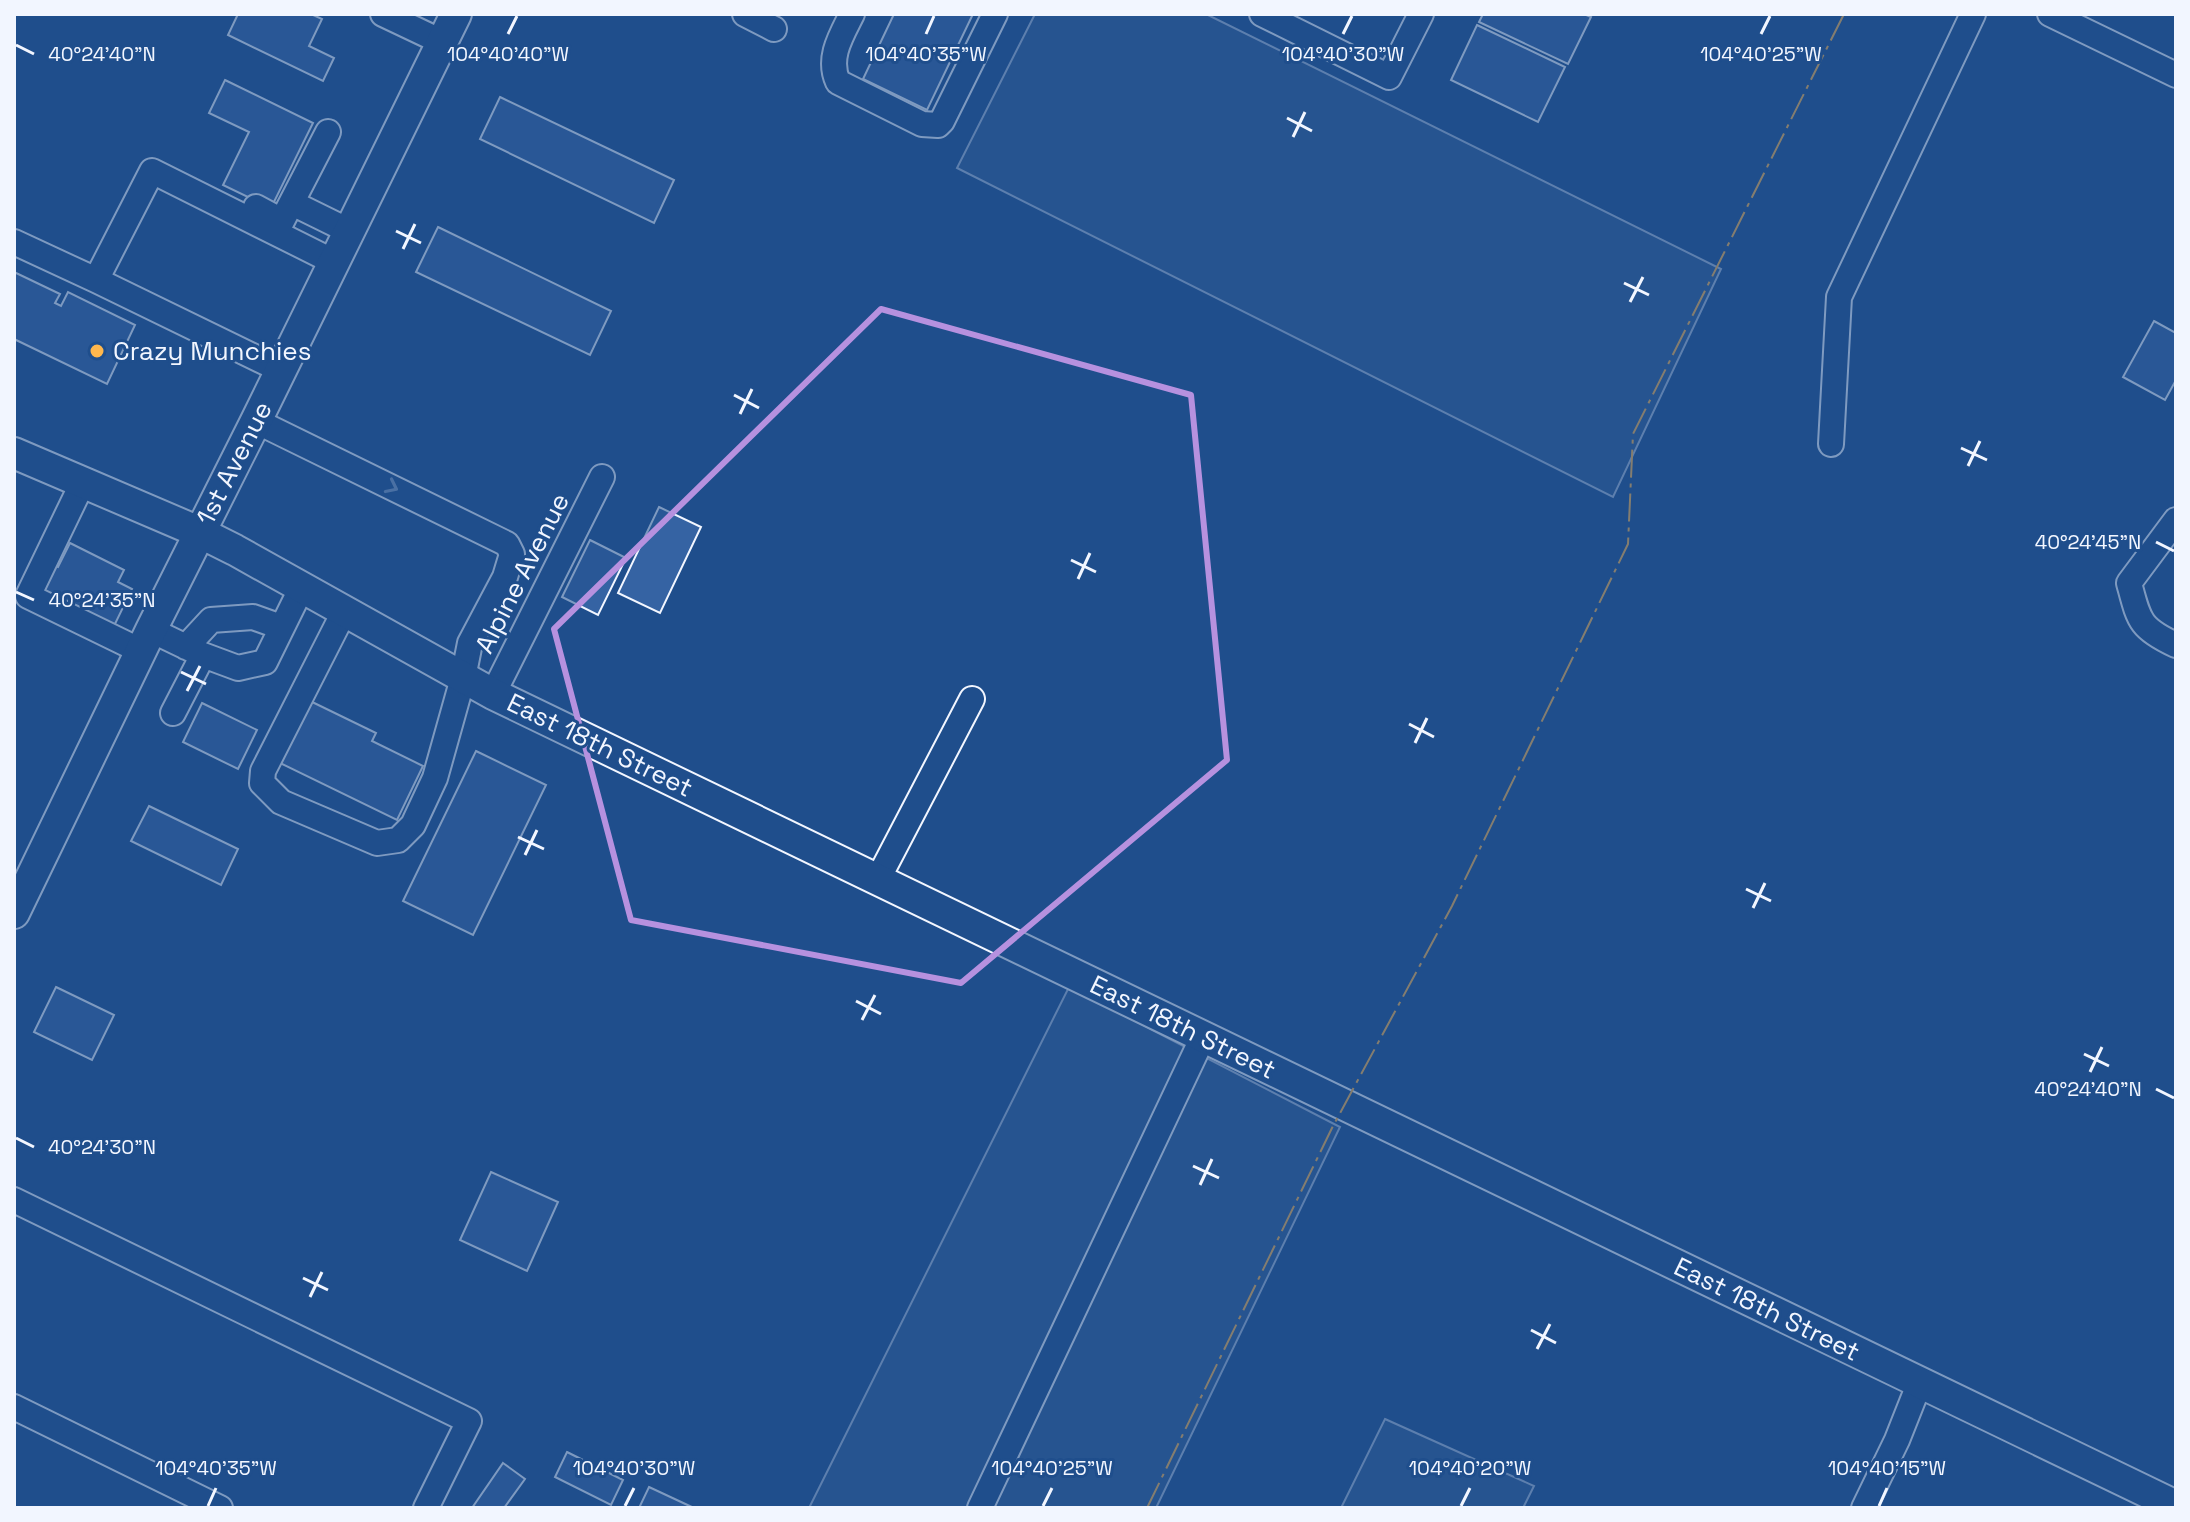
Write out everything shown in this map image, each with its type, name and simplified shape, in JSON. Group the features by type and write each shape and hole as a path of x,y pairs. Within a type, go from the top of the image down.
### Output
{"main road":[{"name":"1st Avenue","path":"14,913 456,14"},
{"name":"East 18th Street","path":"14,453 199,532 493,694 2176,1506"}],"street":[{"path":"383,14 442,42"},
{"path":"745,14 774,29"},
{"path":"852,14 836,45 834,74 838,82 922,124 933,126 942,121 995,14"},
{"path":"1262,14 1389,77 1421,14"},
{"path":"1831,444 1839,297 1973,14"},
{"path":"2050,14 2176,75"},
{"path":"183,169 282,221 328,132"},
{"path":"96,280 152,171 334,262"},
{"path":"292,203 349,231"},
{"path":"14,242 281,370"},
{"path":"256,421 507,544 512,554 505,577 470,643 435,778 413,825 398,840 377,843 281,802 262,783 263,771 345,610"},
{"name":"Alpine Avenue","path":"493,694 602,477"},
{"path":"83,482 28,596 146,640 194,651 238,668 265,662 302,587"},
{"path":"2176,520 2129,583 2139,620 2157,636 2176,645"},
{"path":"173,713 194,651 211,620 253,617 281,627"},
{"path":"878,879 972,699"},
{"path":"980,1508 1203,1037"},
{"path":"14,1200 469,1421 426,1508"},
{"path":"1864,1508 1897,1440 1920,1382"},
{"path":"14,1407 220,1508"}],"highlighted area":[{"path":"881,309 1191,395 1227,760 961,983 631,920 554,629"}],"shaded area":[{"path":"1035,14 1206,14 1721,269 1613,497 957,168"},
{"path":"1069,987 1340,1127 1156,1508 809,1508"},
{"path":"1385,1419 1534,1486 1523,1508 1341,1508"}],"building":[{"path":"238,14 311,14 322,19 309,46 334,58 323,81 228,35"},
{"path":"894,14 973,14 927,110 863,79"},
{"path":"1483,14 1584,14 1591,17 1568,64 1479,22"},
{"path":"1477,25 1565,67 1538,122 1451,80"},
{"path":"225,80 313,123 271,208 223,185 249,132 209,113"},
{"path":"500,97 674,180 654,223 480,139"},
{"path":"438,227 611,311 590,355 416,272"},
{"path":"14,272 60,294 55,303 61,306 68,292 135,325 107,384 14,339"},
{"path":"2154,321 2176,333 2176,380 2165,400 2123,377"},
{"path":"659,507 701,527 660,613 618,593"},
{"path":"590,540 626,558 598,615 562,597"},
{"path":"70,543 124,570 118,582 132,589 114,626 39,589 51,564 58,567"},
{"path":"306,699 376,733 372,741 423,766 397,820 276,761"},
{"path":"202,703 257,730 238,769 183,742"},
{"path":"476,751 546,785 473,935 403,901"},
{"path":"149,806 238,849 221,885 131,841"},
{"path":"56,987 114,1015 92,1060 34,1032"},
{"path":"491,1172 558,1202 527,1271 460,1240"},
{"path":"567,1452 623,1480 611,1505 555,1477"},
{"path":"503,1463 525,1479 504,1508 472,1508"},
{"path":"649,1487 694,1508 639,1508"}],"power":[{"path":"1147,1508 1332,1128 1452,906 1628,544 1633,434 1844,14"}],"place":[{"name":"Crazy Munchies","path":"97,351"}]}
